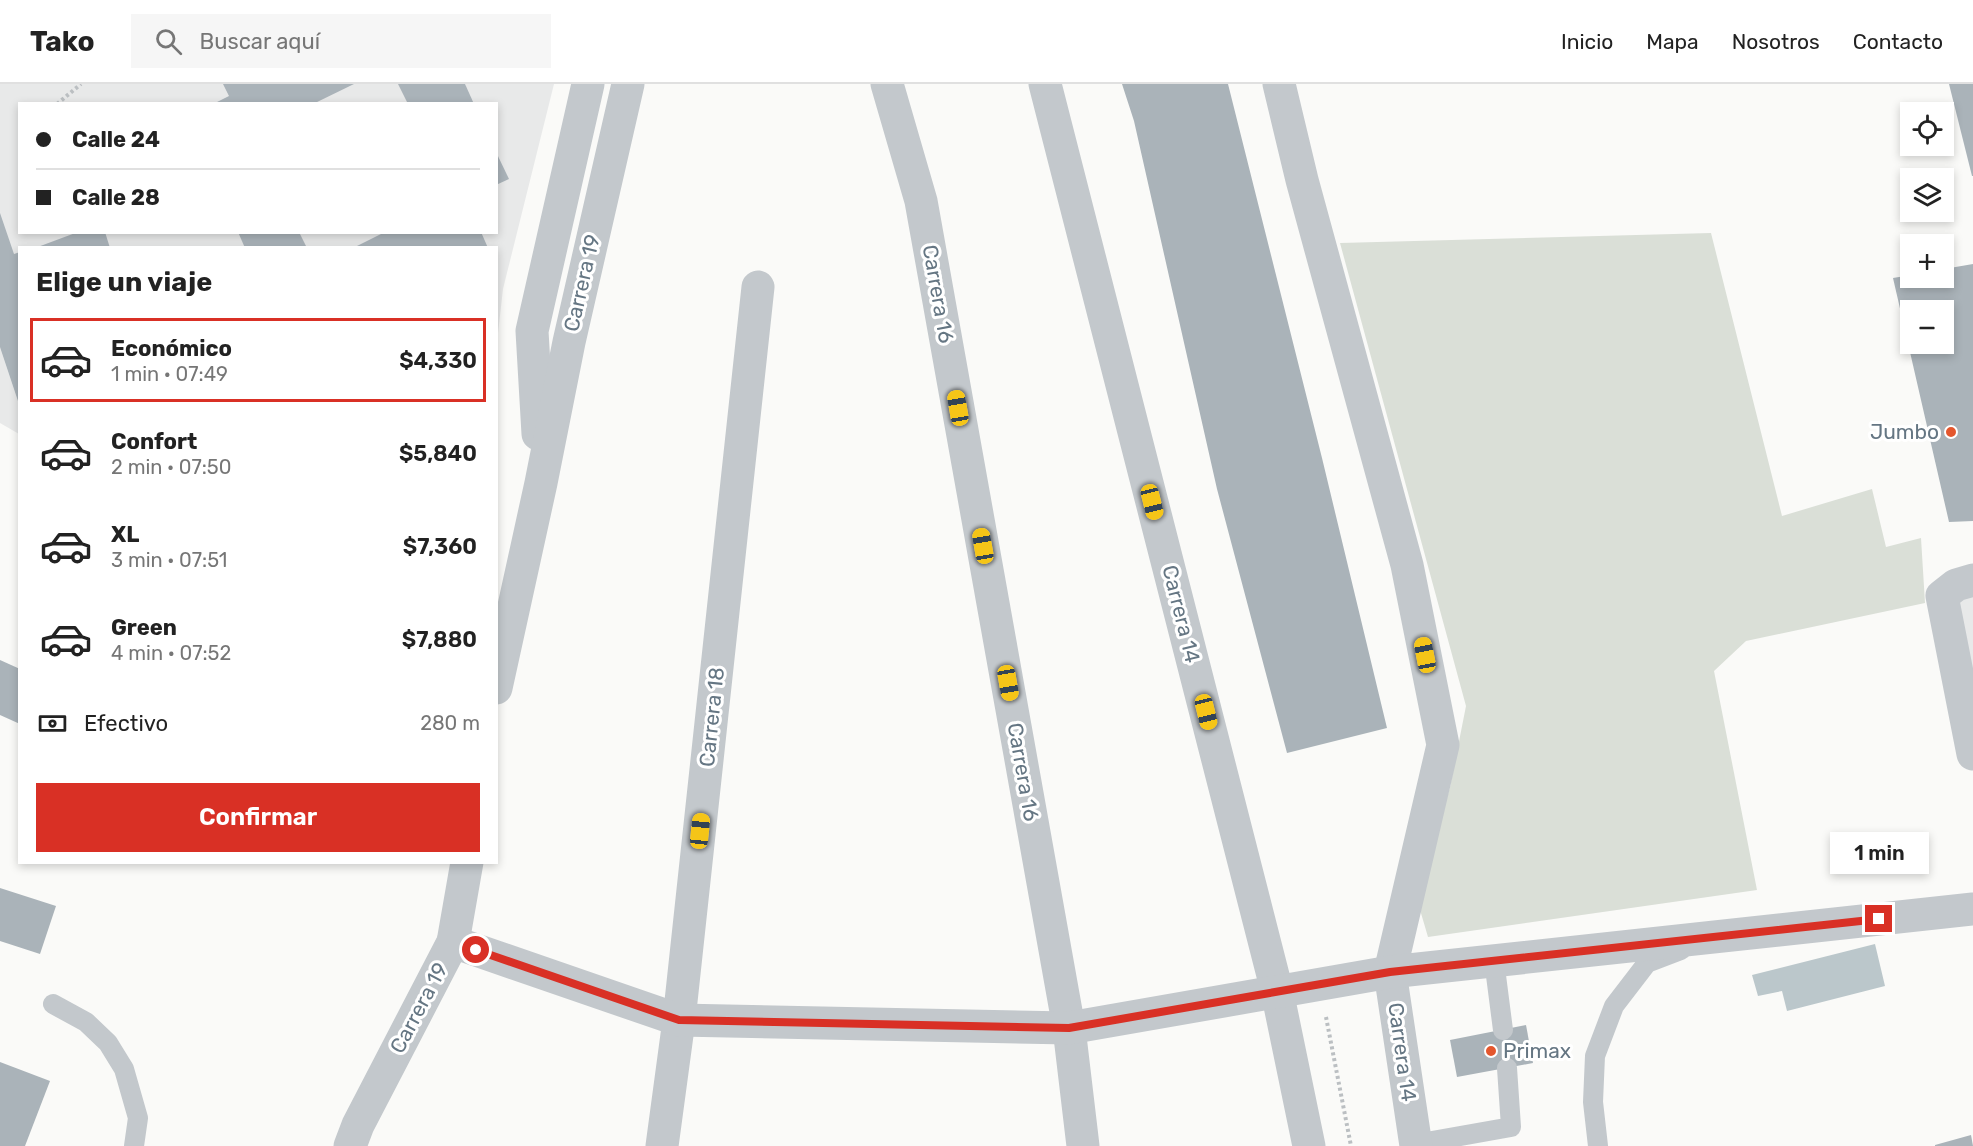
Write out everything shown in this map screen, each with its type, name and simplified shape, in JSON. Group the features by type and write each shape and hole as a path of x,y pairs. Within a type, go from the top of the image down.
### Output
{"street":[{"name":"Carrera 19","path":"542,483 532,331 588,84"},
{"name":"Carrera 19","path":"498,679 542,483 568,342 628,84"},
{"name":"Carrera 16","path":"887,84 921,201 1069,1028 1083,1146"},
{"name":"Carrera 14","path":"1045,84 1277,991 1309,1146"},
{"name":"Carrera 14","path":"1279,84 1302,180 1407,565 1443,745 1390,972 1416,1145"},
{"name":"Carrera 18","path":"662,1146 679,1020 758,287"},
{"path":"1973,580 1956,585 1942,596 1973,754"},
{"name":"Carrera 19","path":"350,1146 358,1125 453,942 467,864"},
{"path":"453,942 679,1020 1069,1028 1390,972 1973,909"}],"lane":[{"path":"1598,1146 1593,1102 1596,1056 1614,1006 1647,963 1713,937"},
{"path":"1494,960 1503,1030"},
{"path":"53,1004 86,1022 108,1043 124,1069 138,1118 134,1146"},
{"path":"1416,1145 1511,1127 1507,1068"}],"path":[{"path":"59,102 81,84"}],"shaded area":[{"path":"0,84 554,84 503,289 498,333 498,246 18,246 18,433 0,423"},
{"path":"1711,233 1782,516 1872,489 1886,547 1921,538 1925,603 1746,641 1714,671 1757,890 1428,937 1418,903 1450,787 1466,706 1340,243"},
{"path":"1973,580 1973,754 1956,585"},
{"path":"1875,944 1885,986 1787,1011 1782,991 1758,996 1752,975"}],"building":[{"path":"223,84 354,84 317,102 217,102 229,96"},
{"path":"398,84 465,84 473,102 407,102"},
{"path":"1122,84 1228,84 1387,728 1287,753 1217,489 1134,121"},
{"path":"1949,84 1973,84 1973,176 1972,176"},
{"path":"498,156 509,179 498,184"},
{"path":"0,213 14,254 18,253 18,401 0,347"},
{"path":"73,234 106,234 109,246 40,246"},
{"path":"239,234 300,234 306,246 244,246"},
{"path":"381,234 482,234 487,246 357,246"},
{"name":"Jumbo","path":"1973,264 1973,521 1949,522 1910,354 1954,354 1954,300 1900,300 1900,308 1893,278 1900,277 1900,288 1954,288 1954,267"},
{"path":"0,660 18,668 18,723 0,715"},
{"path":"0,888 56,906 40,954 0,941"},
{"name":"Primax","path":"1526,1025 1533,1063 1457,1077 1450,1040"},
{"path":"0,1062 50,1081 25,1146 0,1146"},
{"path":"1971,1135 1973,1146 1935,1146 1935,1145"}],"place":[{"name":"Jumbo","path":"1951,432"},
{"name":"Primax","path":"1491,1051"}],"route":[{"path":"476,950 679,1020 1069,1028 1390,972 1879,919"}]}
